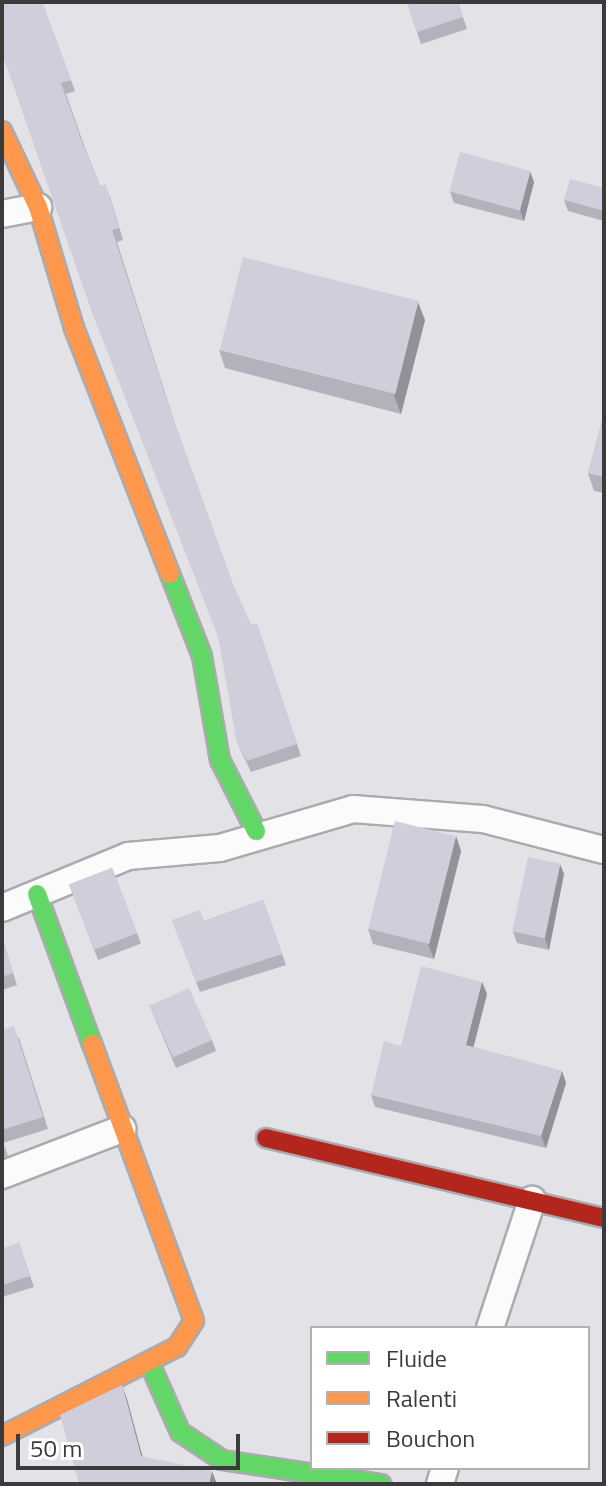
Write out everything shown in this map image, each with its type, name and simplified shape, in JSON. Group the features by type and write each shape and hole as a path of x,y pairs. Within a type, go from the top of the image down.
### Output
{"street":[{"path":"2,131 38,207 74,328 202,656 220,760 256,831"},
{"path":"2,214 38,207"},
{"path":"2,908 128,856 220,848 256,831 353,809 417,810 604,850"},
{"path":"2,1436 177,1347 194,1321 37,894"},
{"path":"2,1175 122,1129"},
{"path":"266,1138 604,1218"},
{"path":"491,1326 532,1200"},
{"path":"149,1362 180,1432 222,1460 381,1484"}],"building":[{"path":"2,2 42,2 71,80 61,83 100,186 106,184 119,228 112,230 171,413 233,585 251,625 257,624 297,744 247,761 237,742 218,637 91,310 2,53"},
{"path":"407,2 458,2 463,17 417,32"},
{"path":"460,152 531,171 520,210 449,192"},
{"path":"570,179 604,188 604,211 564,200"},
{"path":"243,257 419,301 395,394 220,350"},
{"path":"604,414 604,477 588,473"},
{"path":"395,821 456,836 429,944 368,929"},
{"path":"528,857 560,864 544,938 512,931"},
{"path":"112,868 137,933 94,950 69,884"},
{"path":"263,900 282,954 196,982 172,920 200,910 204,921"},
{"path":"2,939 13,973 2,977"},
{"path":"421,966 482,982 466,1045 562,1071 541,1136 371,1095 384,1041 401,1046"},
{"path":"189,988 212,1040 173,1058 150,1005"},
{"path":"14,1026 43,1117 2,1130 2,1030"},
{"path":"19,1243 30,1276 2,1285 2,1249"},
{"path":"122,1385 141,1456 212,1471 209,1484 79,1484 60,1415"}],"traffic: fast":[{"path":"170,574 202,656 220,760 256,831"},
{"path":"37,894 92,1044"},
{"path":"149,1362 180,1432 222,1460 381,1484"}],"traffic: slow":[{"path":"2,131 38,207 74,328 170,574"},
{"path":"2,1436 177,1347 194,1321 92,1044"}],"traffic: jam":[{"path":"266,1138 604,1218"}]}
